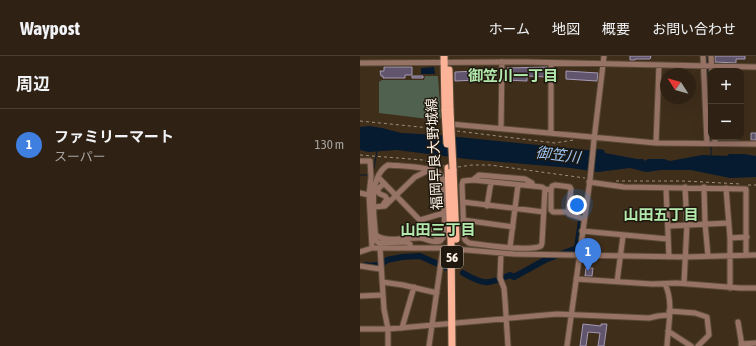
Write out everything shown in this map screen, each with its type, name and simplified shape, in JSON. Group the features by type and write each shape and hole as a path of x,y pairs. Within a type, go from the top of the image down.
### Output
{"main road":[{"name":"福岡早良大野城線","path":"447,59 457,346"},
{"name":"福岡早良大野城線","path":"448,110 450,124 450,167"},
{"name":"福岡早良大野城線","path":"452,346 455,323"}],"street":[{"path":"381,56 381,62"},
{"path":"526,56 526,62"},
{"path":"567,346 604,56"},
{"path":"703,56 707,143"},
{"path":"711,56 712,68"},
{"path":"360,63 447,59 502,62 703,66 712,68 756,67"},
{"path":"501,128 502,62"},
{"path":"550,133 552,63"},
{"path":"656,143 659,65"},
{"path":"450,124 550,133 594,139 656,143 756,144"},
{"path":"360,161 370,161 371,177 369,195 372,248"},
{"path":"411,248 410,244 407,242 379,243 376,241 374,230 375,183 384,167 388,165 430,170 438,172 441,175 443,180 445,233 440,241"},
{"path":"374,207 385,206 415,177 430,170"},
{"path":"473,180 480,175 512,178 529,181 533,186"},
{"path":"378,177 440,241"},
{"path":"548,190 542,187 533,186 473,180 464,181 462,185 465,240 470,243 510,247 536,248 541,246 544,212 548,190 555,185 570,187 571,190 568,212"},
{"path":"588,180 624,187 704,187 746,189 746,255"},
{"path":"487,206 491,182"},
{"path":"381,206 387,199 378,192 378,189 384,183"},
{"path":"510,247 518,185"},
{"path":"684,283 687,224 685,187"},
{"path":"704,187 708,256"},
{"path":"666,188 669,257"},
{"path":"726,188 730,238 730,288"},
{"path":"548,190 551,210 568,212 569,214 584,219"},
{"path":"360,193 369,195"},
{"path":"463,202 544,212"},
{"path":"420,220 444,213"},
{"path":"463,220 513,227"},
{"path":"668,226 729,223"},
{"path":"582,231 668,239"},
{"path":"376,236 383,238 420,238 431,241 440,241"},
{"path":"617,282 623,236"},
{"path":"730,238 747,237"},
{"path":"360,252 372,248 454,248 501,253 620,256 685,257 756,255"},
{"path":"380,248 380,269 384,295 384,309 388,329 388,346"},
{"path":"430,346 443,248"},
{"path":"501,253 500,278 504,288 508,346"},
{"path":"360,266 380,269"},
{"path":"576,279 665,284 684,283 730,288 756,288"},
{"path":"382,282 437,293"},
{"path":"665,284 670,297 668,346"},
{"path":"402,328 414,288"},
{"path":"360,296 384,295"},
{"path":"360,329 402,328 557,314 649,318 669,313 695,313 707,317 709,335 698,346"},
{"path":"738,322 742,345 756,343"},
{"path":"668,332 691,346"}],"path":[{"path":"360,121 442,129"},
{"path":"457,131 555,143 575,140"},
{"path":"360,155 423,160 450,167 490,165 588,180"},
{"path":"612,182 626,180 677,181 756,185"}],"green space":[{"path":"425,76 438,76 441,118 437,120 379,113 379,82 382,80 424,80"}],"water":[{"path":"434,67 435,74 421,74 421,68"},
{"name":"御笠川","path":"369,126 401,133 439,135 587,150 599,149 604,150 605,153 643,159 645,161 648,159 664,159 670,161 702,155 727,156 729,154 744,154 756,156 756,177 730,178 691,170 661,170 646,172 630,168 598,172 571,168 467,159 397,150 368,152 360,150 360,127"}],"building":[{"path":"630,56 651,56 650,59 630,60"},
{"path":"715,56 745,56 745,59 736,59 736,63 715,62"},
{"path":"384,67 412,67 412,75 405,75 405,78 383,78 380,71 384,71"},
{"path":"547,67 547,77 527,76 527,81 506,80 507,68"},
{"path":"476,71 477,80 455,81 455,72"},
{"path":"566,71 598,73 597,81 566,79"},
{"path":"412,76 423,76 423,78 412,78"},
{"path":"751,133 756,133 756,140 751,140"},
{"path":"586,268 593,268 592,276 585,276"},
{"path":"583,324 601,326 601,324 607,324 604,346 598,346 600,333 588,332 586,346 580,346"}],"waterway":[{"path":"707,56 708,63"},
{"path":"709,104 710,141"},
{"path":"711,147 711,155"},
{"path":"373,173 377,151"},
{"path":"360,175 369,175"},
{"path":"463,273 481,282 496,281 510,275 514,277 545,260 577,248 581,221"},
{"path":"366,265 371,266 382,264 387,260 402,257 420,256 447,268"}],"place":[{"name":"ファミリーマート","path":"588,271"}],"district":[{"name":"御笠川一丁目","path":"513,76"},
{"name":"山田五丁目","path":"661,215"},
{"name":"山田三丁目","path":"438,230"}]}
